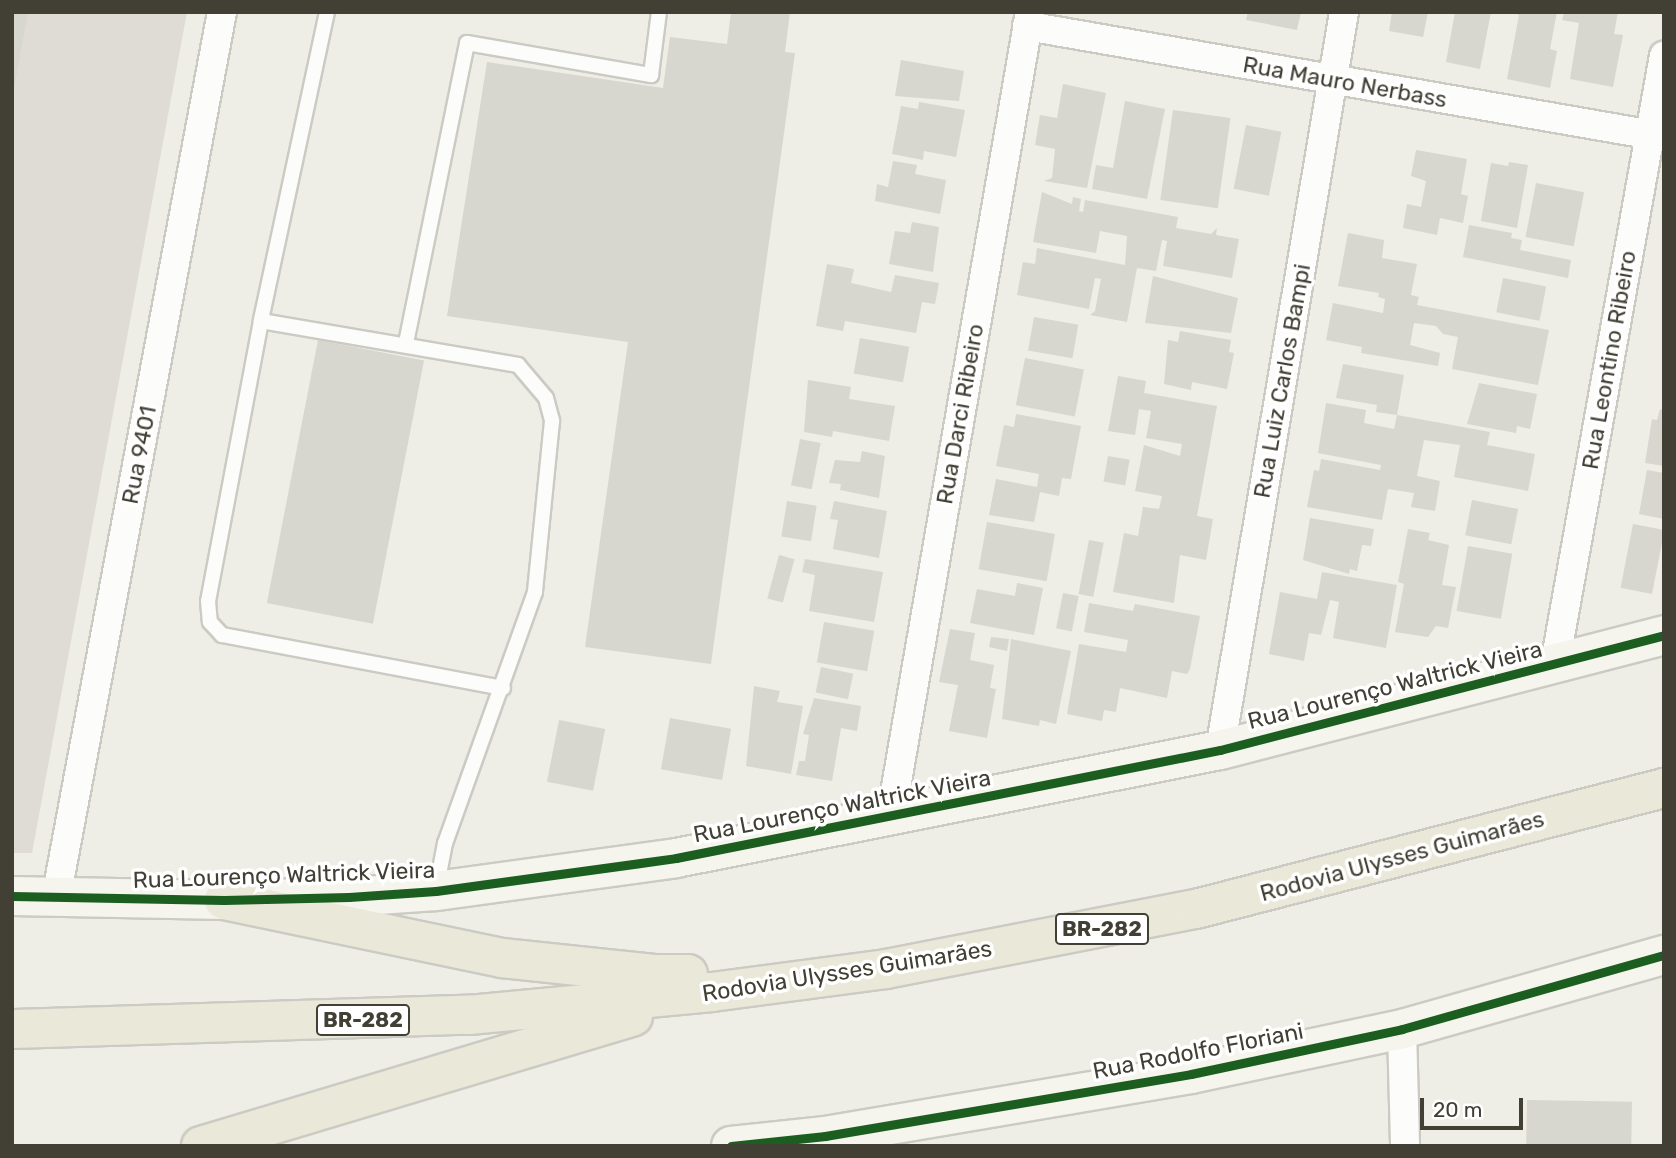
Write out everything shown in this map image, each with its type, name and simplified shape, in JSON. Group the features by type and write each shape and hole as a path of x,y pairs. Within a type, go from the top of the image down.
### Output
{"highway":[{"name":"Rodovia Ulysses Guimarães","path":"12,1029 469,1015 712,992 886,969 1196,909 1664,788"},
{"path":"224,900 502,958 627,972 886,969"},
{"path":"201,1146 712,992"}],"main road":[{"name":"Rua Lourenço Waltrick Vieira","path":"12,896 224,900 436,891 676,858 1220,750 1664,635"},
{"name":"Rua Rodolfo Floriani","path":"731,1146 1030,1103 1402,1029 1664,956"}],"street":[{"name":"Rua 9401","path":"56,898 222,12"},
{"name":"Rua Luiz Carlos Bampi","path":"1220,750 1344,12"},
{"name":"Rua Mauro Nerbass","path":"1028,19 1333,79 1657,136"},
{"name":"Rua Darci Ribeiro","path":"891,816 1028,19"},
{"name":"Rua Leontino Ribeiro","path":"1555,664 1657,136 1664,56"},
{"path":"1402,1029 1405,1146"}],"lane":[{"path":"327,12 261,321 208,601 210,622 222,635 503,688"},
{"path":"406,344 467,43 651,75 659,12"},
{"path":"261,321 518,365 546,398 552,421 535,592 503,688 445,843 436,891"}],"shaded area":[{"path":"12,12 187,12 32,853 12,853"}],"building":[{"path":"12,12 28,12 14,88 12,88"},
{"path":"731,12 790,12 785,52 795,53 711,664 585,647 628,342 447,316 487,62 663,88 670,37 727,44"},
{"path":"1248,12 1301,12 1297,30 1246,20"},
{"path":"1392,12 1428,12 1423,37 1389,31"},
{"path":"1455,12 1491,12 1480,69 1446,62"},
{"path":"1511,12 1557,12 1550,49 1557,51 1550,88 1507,79 1519,15"},
{"path":"1564,12 1618,12 1614,34 1623,35 1613,87 1570,79 1579,23 1562,20"},
{"path":"901,60 964,71 959,101 895,96"},
{"path":"1063,84 1106,93 1087,188 1044,181 1052,178 1055,149 1035,145 1040,115 1057,118"},
{"path":"1125,101 1165,109 1147,199 1092,189 1096,165 1113,168"},
{"path":"919,102 965,110 956,157 924,151 923,160 892,154 901,106 918,109"},
{"path":"1173,110 1230,118 1218,208 1160,200"},
{"path":"1246,125 1281,132 1269,196 1234,189"},
{"path":"1416,150 1467,159 1461,194 1468,196 1463,223 1440,218 1437,235 1403,228 1407,204 1421,207 1426,181 1411,176"},
{"path":"893,161 917,165 915,174 946,180 940,214 875,201 877,184 888,187"},
{"path":"1509,162 1528,165 1517,228 1481,221 1491,163 1508,166"},
{"path":"1536,183 1584,192 1574,246 1526,237"},
{"path":"1042,192 1072,204 1073,197 1081,199 1079,211 1083,212 1085,200 1178,217 1176,228 1211,234 1217,228 1216,235 1239,239 1232,278 1163,266 1167,241 1162,240 1156,271 1137,268 1127,322 1090,315 1095,311 1101,279 1095,278 1089,309 1017,295 1023,262 1035,264 1037,248 1125,265 1127,236 1100,231 1096,253 1033,242"},
{"path":"912,222 939,227 933,272 889,264 895,231 910,233"},
{"path":"1469,225 1512,233 1511,238 1522,240 1520,250 1571,260 1568,278 1463,257"},
{"path":"1348,233 1384,240 1382,258 1417,264 1411,295 1419,297 1417,305 1549,330 1538,385 1452,369 1458,337 1443,334 1436,326 1414,323 1410,345 1440,353 1438,366 1361,353 1362,347 1326,340 1333,303 1383,313 1385,299 1378,297 1379,293 1338,286"},
{"path":"827,264 854,269 851,283 891,292 895,275 939,283 935,304 922,302 916,333 845,321 843,331 816,326"},
{"path":"1153,276 1238,298 1231,333 1145,323"},
{"path":"1503,278 1546,286 1540,321 1496,312"},
{"path":"1034,317 1078,325 1072,358 1028,350"},
{"path":"1180,331 1231,340 1229,352 1234,353 1227,389 1192,382 1191,390 1164,384 1168,340 1178,342"},
{"path":"860,338 909,347 903,382 854,373"},
{"path":"318,340 424,361 373,624 267,603"},
{"path":"1025,358 1084,369 1075,417 1016,405"},
{"path":"1343,364 1404,375 1397,415 1376,412 1377,405 1336,398"},
{"path":"1118,376 1146,381 1144,393 1217,406 1197,516 1213,519 1206,560 1180,555 1174,603 1113,592 1124,533 1138,536 1143,507 1159,509 1162,496 1135,491 1144,445 1180,456 1182,444 1146,438 1151,411 1139,409 1135,435 1108,431"},
{"path":"808,380 851,387 849,399 895,406 889,441 833,431 832,437 804,432"},
{"path":"1479,383 1537,394 1530,429 1517,426 1516,433 1467,424"},
{"path":"1326,403 1366,410 1364,423 1394,429 1397,415 1490,432 1487,445 1535,454 1528,491 1454,477 1460,445 1424,440 1417,476 1440,481 1435,511 1411,507 1414,493 1388,489 1382,520 1307,507 1314,470 1319,471 1321,459 1380,470 1381,465 1318,453"},
{"path":"1660,409 1664,410 1664,466 1645,463 1652,419 1657,420"},
{"path":"1016,414 1081,426 1071,479 1062,478 1059,496 1040,492 1034,522 989,515 996,479 1037,487 1039,474 996,466 1004,425 1014,427"},
{"path":"800,439 821,443 812,489 791,485"},
{"path":"862,451 885,456 879,498 840,490 841,484 829,483 835,460 860,462"},
{"path":"1108,456 1130,460 1125,485 1103,482"},
{"path":"1647,470 1664,473 1664,519 1639,514"},
{"path":"1472,500 1518,509 1511,544 1465,535"},
{"path":"787,501 817,506 811,541 781,537"},
{"path":"834,501 887,511 879,558 833,549 838,520 830,519"},
{"path":"1310,518 1374,529 1371,546 1362,545 1357,571 1350,569 1349,574 1303,560"},
{"path":"987,522 1055,534 1047,581 979,569"},
{"path":"1633,524 1664,530 1652,594 1621,588"},
{"path":"1408,529 1430,533 1428,540 1449,545 1442,585 1456,587 1448,628 1436,626 1428,637 1395,632 1404,584 1398,582"},
{"path":"1089,540 1104,543 1093,597 1079,594"},
{"path":"1468,546 1512,554 1501,619 1457,611"},
{"path":"779,555 794,559 783,603 767,598"},
{"path":"805,559 883,572 874,622 809,611 815,575 802,572"},
{"path":"1322,572 1397,585 1386,648 1333,638 1339,602 1330,600 1321,635 1309,633 1304,661 1269,654 1280,592 1317,599"},
{"path":"1017,583 1043,588 1034,635 970,623 977,589 1015,596"},
{"path":"1063,593 1079,596 1072,631 1056,628"},
{"path":"1089,603 1133,611 1135,604 1200,616 1190,669 1187,674 1172,671 1167,698 1120,688 1116,712 1104,710 1102,721 1067,714 1079,644 1126,652 1128,640 1084,632"},
{"path":"824,622 874,631 867,671 817,662"},
{"path":"950,629 975,633 970,660 994,665 990,688 996,689 987,738 949,731 958,685 939,682"},
{"path":"991,637 1009,639 1007,651 989,647"},
{"path":"1011,639 1071,651 1056,724 1040,720 1039,726 1002,719"},
{"path":"821,667 853,674 848,699 816,692"},
{"path":"754,686 780,691 777,702 803,706 791,774 746,766"},
{"path":"814,698 861,706 857,731 841,728 832,781 796,775 799,761 805,761 809,735 803,734"},
{"path":"670,718 731,729 722,780 661,769"},
{"path":"559,720 605,729 593,791 547,782"},
{"path":"1527,1100 1632,1102 1631,1146 1526,1146"}],"cycle path":[{"path":"12,896 224,900 349,897 436,891 676,858 1220,750 1664,635"},
{"path":"731,1146 825,1136 1191,1074 1402,1029 1664,955"}]}
